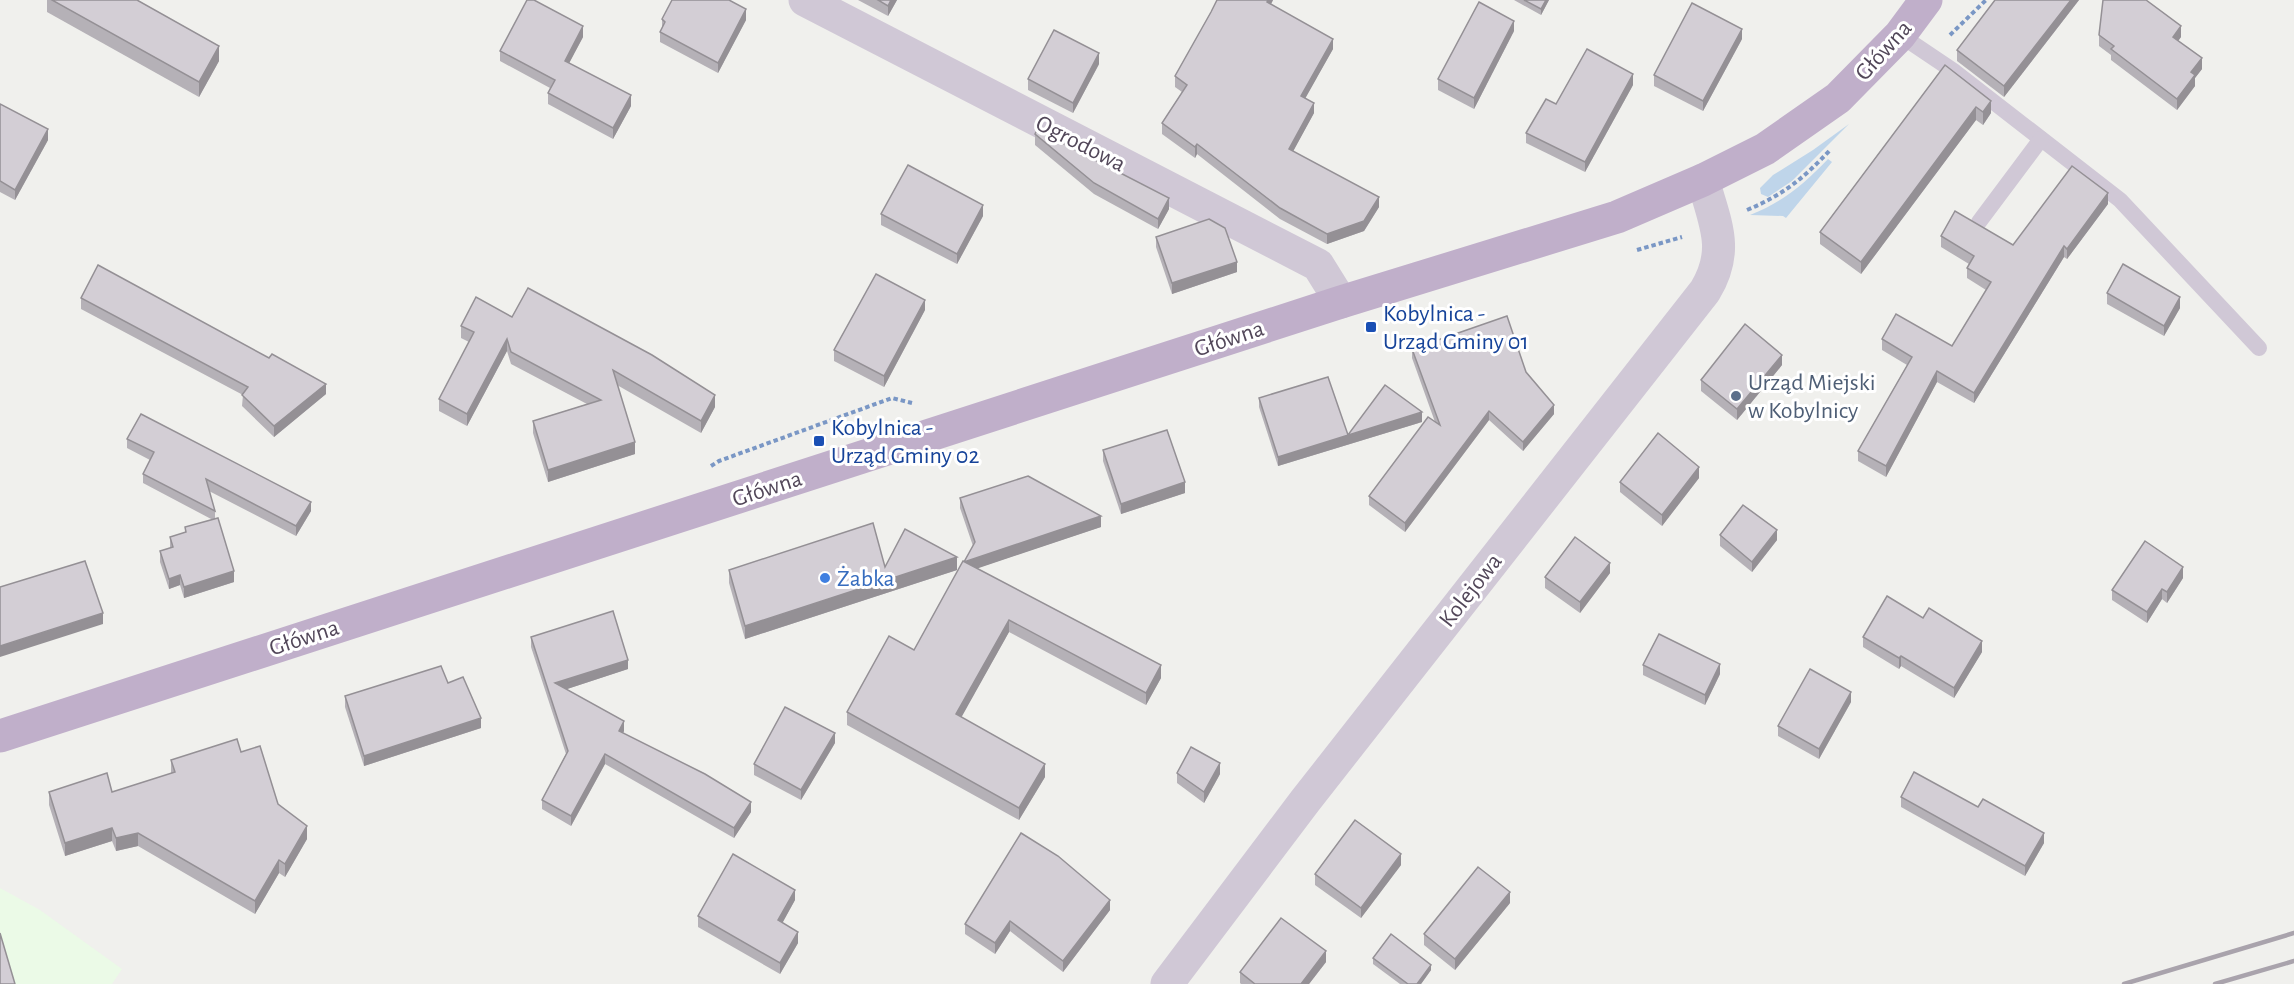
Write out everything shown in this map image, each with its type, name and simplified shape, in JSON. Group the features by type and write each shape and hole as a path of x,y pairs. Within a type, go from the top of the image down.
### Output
{"main road":[{"name":"Główna","path":"0,736 1341,302 1617,217 1703,180 1765,149 1838,98 1900,35 1926,0"}],"street":[{"name":"Ogrodowa","path":"806,0 1318,265 1341,302"},
{"name":"Kolejowa","path":"1167,984 1305,801 1705,291 1714,276 1720,247 1703,180"}],"lane":[{"path":"1900,35 1955,72 2120,200 2259,348"},
{"path":"1980,222 2041,139"}],"shaded area":[{"path":"1849,124 1792,181 1768,197 1761,194 1760,188 1773,175"},
{"path":"1828,159 1832,162 1786,218 1750,215 1792,192"},
{"path":"0,888 40,910 122,969 112,984 0,984"}],"building":[{"path":"52,0 137,0 219,46 199,82"},
{"path":"527,0 534,0 583,26 565,61 631,95 613,128 548,93 555,80 500,51"},
{"path":"672,0 729,0 746,9 718,63 660,32 665,22 662,19"},
{"path":"878,0 891,0 888,6"},
{"path":"1217,0 1268,0 1267,2 1333,39 1301,96 1314,103 1289,149 1379,197 1364,221 1327,234 1280,208 1197,144 1195,147 1162,123 1187,85 1175,76"},
{"path":"1524,0 1546,0 1541,9"},
{"path":"1995,0 2071,0 2004,86 1957,50"},
{"path":"2103,0 2146,0 2181,26 2173,37 2202,58 2191,72 2195,75 2177,99 2111,49 2114,46 2099,35"},
{"path":"1479,2 1514,21 1474,98 1438,79"},
{"path":"1692,3 1742,29 1703,101 1654,75"},
{"path":"1054,30 1099,53 1073,103 1028,79"},
{"path":"1587,49 1633,74 1585,162 1526,133 1546,99 1556,104"},
{"path":"1945,65 1991,101 1983,112 1976,107 1861,262 1820,232"},
{"path":"0,104 48,129 15,190 0,181"},
{"path":"1037,130 1169,198 1158,219 1094,183 1035,134"},
{"path":"908,165 983,205 957,254 881,214"},
{"path":"2072,166 2108,193 2067,249 2064,246 1974,393 1937,371 1886,466 1858,451 1912,357 1882,339 1896,314 1952,346 1991,282 1967,268 1974,256 1941,236 1955,211 2013,245"},
{"path":"1209,219 1225,228 1237,262 1172,283 1156,237"},
{"path":"2123,264 2180,297 2164,326 2107,293"},
{"path":"98,265 269,358 272,354 326,384 274,426 242,395 248,387 81,298"},
{"path":"876,274 925,300 884,376 834,350"},
{"path":"528,288 652,355 715,395 701,421 613,370 635,442 548,470 533,421 601,400 511,352 507,339 467,414 439,399 474,332 461,326 476,297 512,317"},
{"path":"1507,316 1526,372 1554,405 1523,442 1489,411 1405,523 1369,496 1428,417 1440,425 1412,349"},
{"path":"1745,324 1782,355 1737,409 1701,380"},
{"path":"1328,377 1348,435 1385,385 1422,412 1278,457 1259,398"},
{"path":"141,414 311,502 296,526 206,479 215,511 143,474 154,452 127,439"},
{"path":"1167,430 1185,482 1121,504 1103,450"},
{"path":"1658,433 1699,467 1662,515 1620,482"},
{"path":"1028,476 1101,516 964,562 975,542 960,498"},
{"path":"1743,505 1777,530 1752,562 1720,535"},
{"path":"218,518 234,571 184,587 180,575 169,579 160,551 173,547 170,537 186,532 185,527"},
{"path":"873,523 885,567 905,529 957,557 745,626 729,570"},
{"path":"1575,537 1610,563 1580,602 1545,577"},
{"path":"2145,541 2183,567 2167,592 2162,589 2147,612 2112,590"},
{"path":"85,561 103,613 0,646 0,587"},
{"path":"963,561 1161,665 1146,693 1009,620 956,714 1045,764 1019,808 847,712 889,636 914,650"},
{"path":"1887,596 1923,618 1929,608 1982,641 1954,688 1901,656 1899,658 1863,637"},
{"path":"613,611 628,660 555,683 624,721 619,731 705,774 751,802 734,828 605,754 571,816 542,800 568,751 531,637"},
{"path":"1659,634 1720,664 1705,695 1643,665"},
{"path":"441,666 448,683 463,677 481,718 364,756 345,696"},
{"path":"1810,669 1851,692 1819,749 1778,726"},
{"path":"785,707 835,733 801,790 754,764"},
{"path":"237,739 241,752 260,746 278,804 307,826 285,864 279,860 255,901 138,833 116,838 112,828 65,843 49,792 107,773 112,792 175,772 171,760"},
{"path":"1191,747 1220,763 1204,792 1177,773"},
{"path":"1914,772 1978,807 1983,799 2044,833 2025,866 1901,797"},
{"path":"1355,820 1401,854 1361,908 1315,874"},
{"path":"1021,833 1058,856 1110,900 1063,961 1010,921 995,943 965,924"},
{"path":"733,854 795,890 778,920 798,932 780,963 698,916"},
{"path":"1478,867 1510,892 1455,959 1424,934"},
{"path":"1281,918 1326,951 1301,984 1255,984 1240,972"},
{"path":"0,933 15,984 0,984"},
{"path":"1391,934 1431,965 1417,984 1408,984 1373,958"}],"railway":[{"path":"2124,984 2294,933"},
{"path":"2215,984 2294,961"}],"place":[{"name":"Kobylnica - Urząd Gminy 01","path":"1371,327"},
{"name":"Urząd Miejski w Kobylnicy","path":"1736,396"},
{"name":"Kobylnica - Urząd Gminy 02","path":"819,441"},
{"name":"Żabka","path":"825,578"}]}
